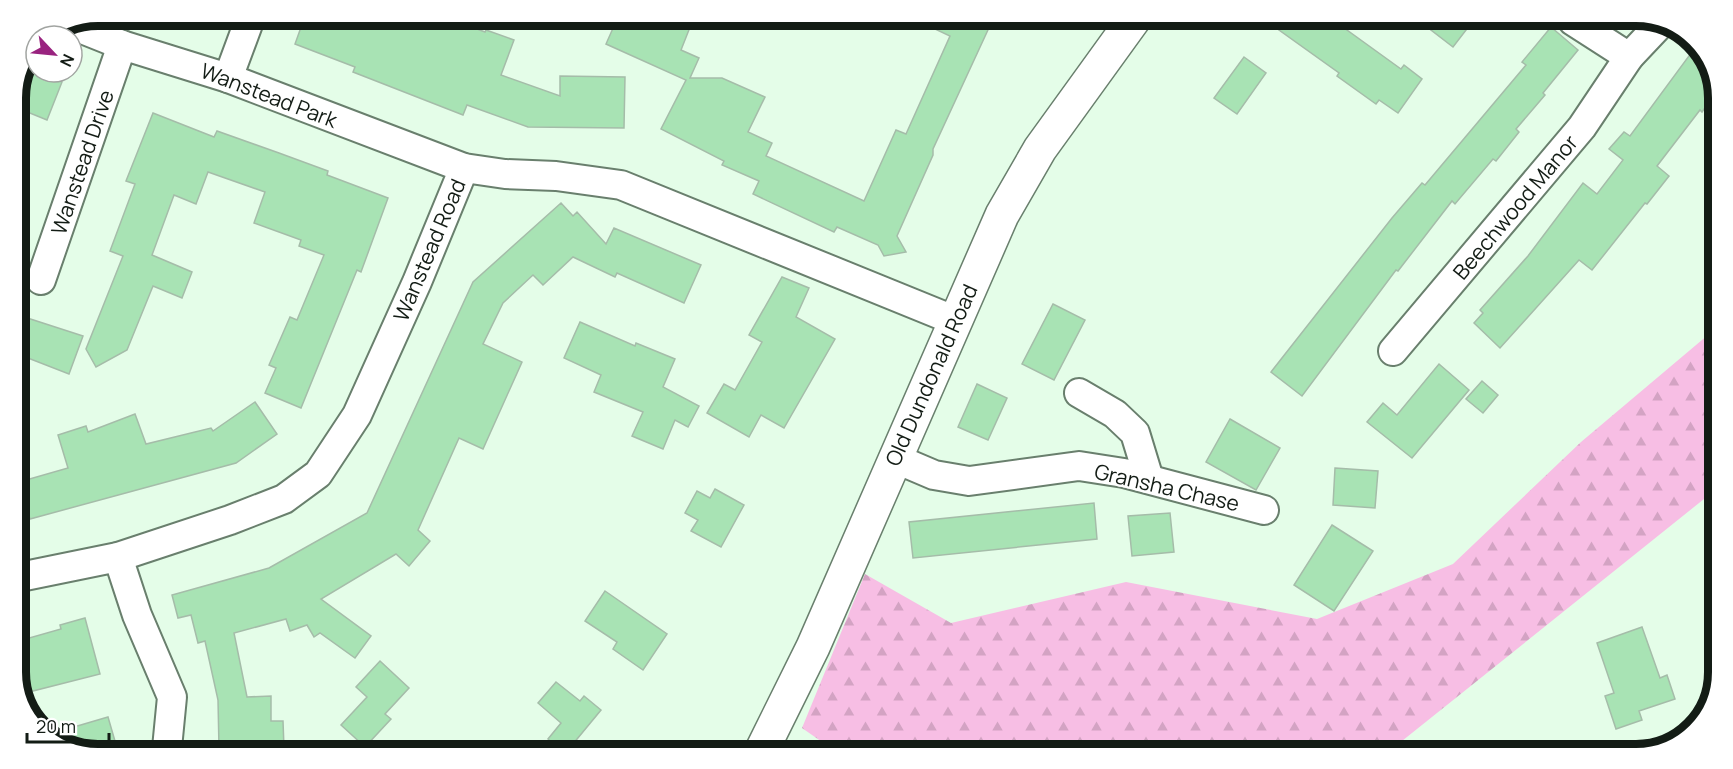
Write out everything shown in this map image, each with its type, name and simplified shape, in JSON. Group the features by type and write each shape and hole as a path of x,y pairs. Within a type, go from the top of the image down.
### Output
{"street":[{"path":"228,78 247,26"},
{"name":"Old Dundonald Road","path":"765,744 813,647 1002,215 1040,149 1129,26"},
{"path":"1581,26 1629,57"},
{"name":"Beechwood Manor","path":"1393,351 1582,127 1629,57 1656,29"},
{"name":"Wanstead Park","path":"84,30 123,45 228,78 464,168"},
{"name":"Wanstead Drive","path":"41,280 123,45"},
{"name":"Wanstead Road","path":"26,576 118,557 230,520 284,499 318,474 357,415 417,282 464,168 505,174 556,176 621,185 956,321"},
{"path":"1079,393 1115,414 1135,434 1149,479"},
{"name":"Gransha Chase","path":"894,458 934,475 969,481 1079,466 1124,473 1264,510"},
{"path":"118,557 137,615 172,697 166,744"}],"green space":[{"path":"1707,335 1708,496 1398,744 825,744 802,728 865,574 951,623 1126,582 1317,619 1453,564 1581,442"}],"building":[{"path":"301,26 469,26 485,32 486,30 514,40 501,75 560,96 560,76 625,77 624,128 528,127 467,105 463,115 353,72 355,67 295,44"},
{"path":"614,26 690,26 681,50 699,58 690,78 722,78 765,97 748,132 772,143 766,156 864,201 896,130 906,134 950,36 929,26 990,26 933,149 933,155 897,236 906,252 884,256 878,245 837,227 834,232 753,194 759,181 722,165 724,161 661,129 686,80 606,44"},
{"path":"1273,26 1341,26 1401,69 1404,65 1422,79 1398,113 1379,100 1376,104 1337,76 1339,73"},
{"path":"1426,26 1469,26 1453,47"},
{"path":"1551,27 1578,50 1543,93 1545,95 1516,129 1519,132 1496,161 1493,159 1455,204 1452,201 1398,271 1396,270 1302,396 1271,372 1392,218 1422,183 1425,185 1526,65 1522,62"},
{"path":"1691,53 1704,74 1707,105 1702,112 1700,110 1657,166 1669,176 1592,270 1579,260 1500,348 1474,323 1483,313 1480,310 1528,256 1583,183 1597,194 1623,160 1609,149 1624,132 1630,136"},
{"path":"1244,57 1266,73 1237,114 1214,98"},
{"path":"27,84 61,84 47,120 26,111"},
{"path":"153,113 214,137 217,131 279,153 328,171 327,175 388,198 361,272 357,270 301,408 265,393 276,368 269,365 290,317 297,320 324,255 299,246 301,240 254,223 265,192 208,172 196,204 174,195 152,255 192,272 182,298 153,286 127,350 96,367 86,349 123,256 110,251 135,184 126,181"},
{"path":"561,203 573,216 577,212 606,244 614,228 701,265 684,303 617,273 615,277 573,257 543,285 533,275 503,303 483,344 522,362 483,449 459,438 418,530 430,541 409,566 396,554 321,599 371,636 355,658 320,633 314,637 307,625 290,631 286,619 234,633 247,697 271,696 271,721 283,721 284,744 219,744 218,700 205,641 198,643 191,615 178,618 172,595 269,568 367,513 473,282"},
{"path":"782,277 809,288 796,317 835,339 784,428 761,415 749,437 707,413 724,384 735,390 762,342 749,335"},
{"path":"1053,304 1085,320 1054,380 1022,364"},
{"path":"26,318 83,336 69,374 26,357"},
{"path":"580,322 635,346 636,343 675,359 663,387 699,406 688,427 675,420 663,449 632,436 643,412 594,392 601,375 564,358"},
{"path":"1439,364 1469,390 1412,458 1367,422 1383,403 1397,415"},
{"path":"1482,381 1498,395 1483,413 1466,399"},
{"path":"977,384 1007,398 988,440 958,427"},
{"path":"255,402 277,434 236,463 30,519 26,506 26,480 68,468 58,435 86,426 88,432 135,414 146,444 211,428 213,431"},
{"path":"1230,419 1280,448 1256,490 1206,462"},
{"path":"1335,468 1378,471 1375,508 1333,505"},
{"path":"715,489 744,505 721,547 691,531 698,520 685,513 697,491 710,498"},
{"path":"1094,503 1097,539 913,558 909,522"},
{"path":"1170,513 1174,552 1132,556 1128,516"},
{"path":"1332,525 1373,551 1334,611 1294,585"},
{"path":"605,591 667,634 643,670 613,649 617,642 585,621"},
{"path":"85,618 100,674 29,692 26,676 26,639 61,629 60,625"},
{"path":"1642,627 1660,678 1667,675 1675,699 1639,711 1642,720 1616,729 1605,696 1614,693 1597,643"},
{"path":"380,661 409,688 385,714 391,719 368,744 362,744 341,725 367,697 356,687"},
{"path":"556,682 580,701 584,696 601,710 573,744 553,744 548,739 561,723 538,703"},
{"path":"108,717 116,744 83,742 69,738 67,729"}]}
